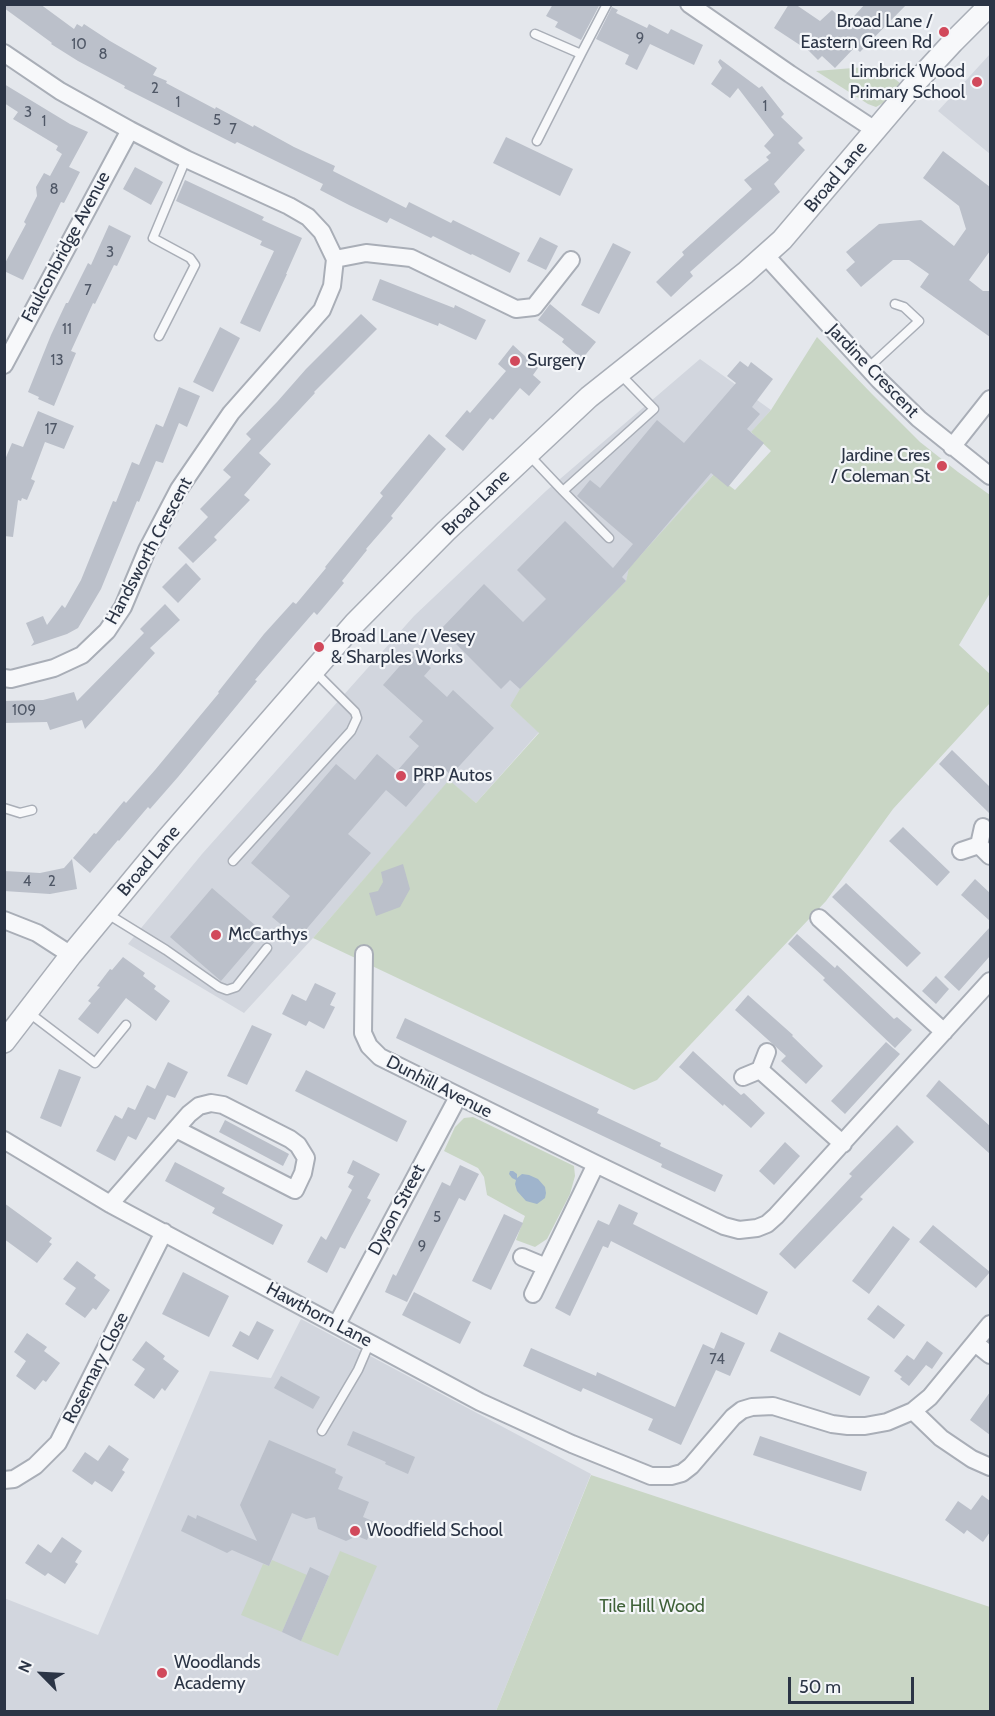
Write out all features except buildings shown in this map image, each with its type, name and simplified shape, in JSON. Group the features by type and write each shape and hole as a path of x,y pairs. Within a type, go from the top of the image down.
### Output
{"street":[{"path":"689,4 875,130"},
{"name":"Broad Lane","path":"4,1042 71,955 166,840 355,623 413,564 589,397 766,256 953,42 990,5"},
{"path":"4,53 60,91 130,130 186,159 290,206 308,217 321,232 335,259 366,253 411,258 516,309 534,307 572,260"},
{"name":"Faulconbridge Avenue","path":"4,366 130,130"},
{"name":"Jardine Crescent","path":"766,256 868,368 919,419 990,476"},
{"name":"Handsworth Crescent","path":"4,678 11,680 54,668 82,656 106,631 123,607 147,550 179,489 231,413 322,310 332,286 335,259"},
{"path":"952,447 990,399"},
{"path":"961,851 985,850 983,827"},
{"path":"819,918 944,1032"},
{"path":"4,920 37,933 71,955"},
{"name":"Dunhill Avenue","path":"364,954 363,1033 369,1046 380,1057 724,1226 739,1230 748,1230 767,1224 776,1216 990,981"},
{"path":"743,1077 760,1070 767,1052"},
{"path":"760,1070 843,1144"},
{"name":"Dyson Street","path":"337,1324 458,1097"},
{"path":"110,1204 189,1114 199,1106 211,1103 223,1105 298,1145 306,1158 303,1173 295,1190 176,1130"},
{"name":"Hawthorn Lane","path":"4,1140 110,1204 480,1402 642,1474 661,1477 682,1473 691,1466 733,1417 742,1410 752,1407 773,1406 832,1424 848,1426 887,1422 913,1411"},
{"path":"533,1294 596,1164"},
{"name":"Rosemary Close","path":"4,1480 14,1479 35,1466 58,1443 164,1232"},
{"path":"522,1257 546,1268"},
{"path":"990,1324 930,1397 913,1411 941,1438 972,1459 990,1467"},
{"path":"975,1343 990,1355"}],"lane":[{"path":"537,141 606,4"},
{"path":"536,34 581,54"},
{"path":"159,336 195,265 190,258 153,238 186,159"},
{"path":"868,368 919,321 904,307 895,304"},
{"path":"563,490 654,409 619,373"},
{"path":"528,453 609,538"},
{"path":"233,861 351,731 357,718 349,705 314,671"},
{"path":"4,808 20,813 32,810"},
{"path":"106,913 227,990 236,987 267,948"},
{"path":"28,1011 95,1063 126,1025"},
{"path":"322,1431 358,1370 370,1342"}],"shaded area":[{"name":"Limbrick Wood Primary School","path":"990,54 990,154 938,111"},
{"path":"700,359 771,410 630,568 626,581 510,706 539,732 476,803 449,781 313,938 244,1013 128,944 202,854 414,616 546,491"},
{"name":"Woodfield School","path":"301,1319 591,1474 496,1711 5,1711 4,1598 98,1635 210,1371 271,1378"}],"green space":[{"path":"878,66 900,83 883,103 876,107 816,71"},
{"path":"817,337 920,442 990,495 990,593 959,645 990,674 990,703 893,809 826,901 657,1080 634,1090 313,938 449,780 476,803 539,733 510,706 520,689 626,581 629,568 714,474 735,490 771,451 751,432 771,410"},
{"path":"473,1117 574,1166 575,1176 570,1194 547,1239 535,1247 516,1240 525,1216 487,1195 484,1177 478,1168 444,1151 455,1127 464,1118"},
{"name":"Tile Hill Wood","path":"591,1475 990,1607 990,1711 496,1711"},
{"path":"340,1551 377,1566 338,1656 301,1641"},
{"path":"272,1560 307,1575 282,1632 241,1615 263,1564 269,1566"}],"water":[{"path":"510,1171 517,1174 517,1178 522,1174 538,1179 545,1187 545,1198 537,1204 526,1201 517,1191 516,1180 509,1174"}],"place":[{"name":"Broad Lane / Eastern Green Rd","path":"944,32"},
{"name":"Limbrick Wood Primary School","path":"977,82"},
{"name":"Surgery","path":"515,361"},
{"name":"Jardine Cres / Coleman St","path":"942,466"},
{"name":"Broad Lane / Vesey & Sharples Works","path":"319,647"},
{"name":"PRP Autos","path":"401,776"},
{"name":"McCarthys","path":"216,935"},
{"name":"Woodfield School","path":"355,1531"},
{"name":"Woodlands Academy","path":"162,1673"}]}
